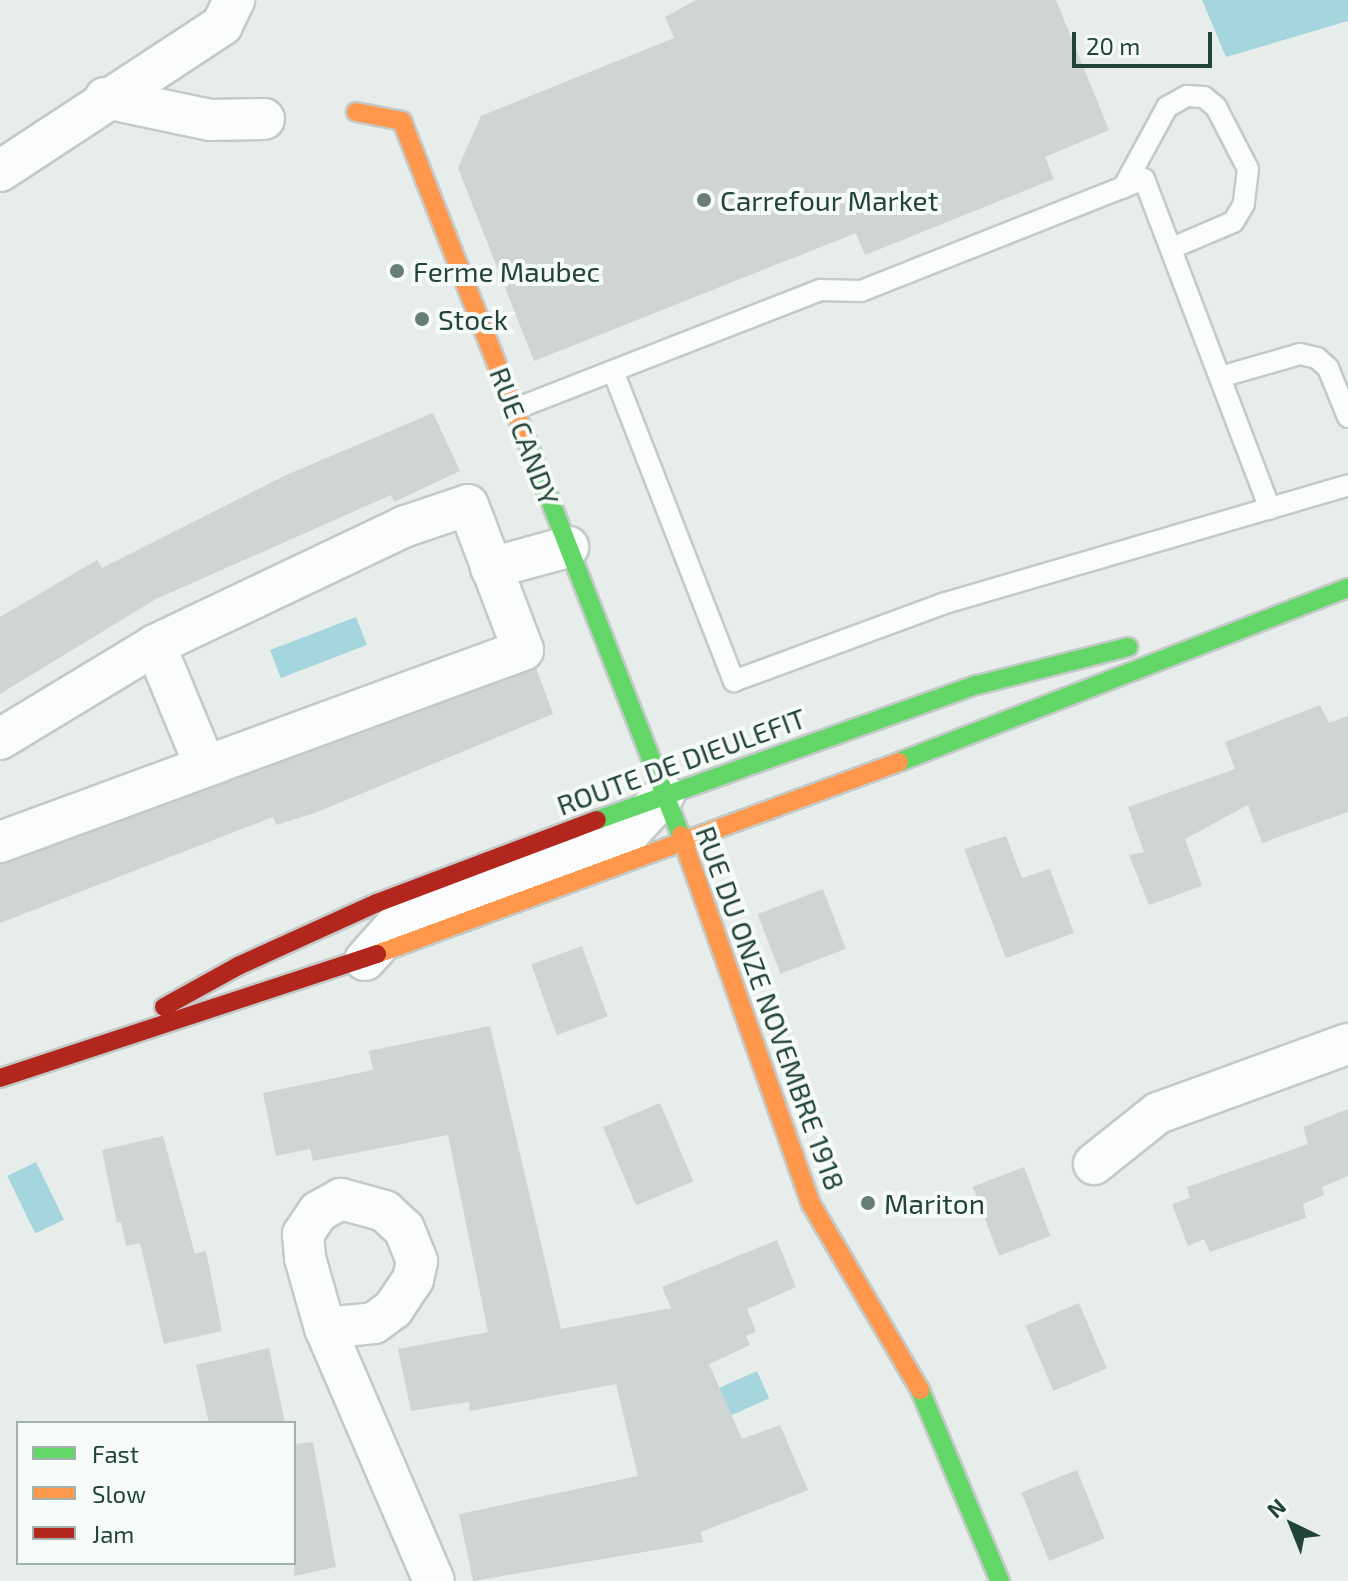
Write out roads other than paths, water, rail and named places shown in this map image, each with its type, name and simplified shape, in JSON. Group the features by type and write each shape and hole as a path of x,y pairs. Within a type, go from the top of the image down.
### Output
{"main road":[{"name":"RUE CANDY","path":"356,112 402,121 664,795"},
{"name":"ROUTE DE DIEULEFIT","path":"0,1078 104,1041 237,1004 684,845 1348,588"},
{"name":"ROUTE DE DIEULEFIT","path":"104,1041 238,966 377,903 664,795 977,685 1305,603"},
{"path":"664,795 708,805 774,812"},
{"name":"RUE DU ONZE NOVEMBRE 1918","path":"664,795 811,1204 909,1364 1000,1581"}],"street":[{"path":"0,171 105,98 222,25 234,0"},
{"path":"105,98 210,120 264,119"},
{"path":"0,739 155,645 406,526 468,505 523,650 0,842"},
{"path":"491,568 568,547"},
{"path":"155,645 205,766"},
{"path":"365,960 398,923 588,855 631,831 664,795"},
{"path":"1094,1164 1158,1113 1348,1044"},
{"path":"325,1328 434,1581"}],"lane":[{"path":"1123,188 1167,107 1187,96 1204,97 1216,107 1248,169 1244,204 1233,222 1172,248"},
{"path":"515,409 821,290 861,291 1144,179 1270,509"},
{"path":"1220,377 1300,354 1317,358 1334,381 1348,417"},
{"path":"613,371 734,681 942,604 1348,485"}],"water":[{"path":"1202,0 1348,0 1348,21 1226,57"},
{"path":"356,617 367,645 281,678 270,650"},
{"path":"36,1162 64,1220 35,1234 7,1176"},
{"path":"757,1371 769,1398 717,1422 705,1394"}],"place":[{"name":"Carrefour Market","path":"704,200"},
{"name":"Ferme Maubec","path":"397,271"},
{"name":"Stock","path":"422,319"},
{"name":"Mariton","path":"868,1203"}]}
